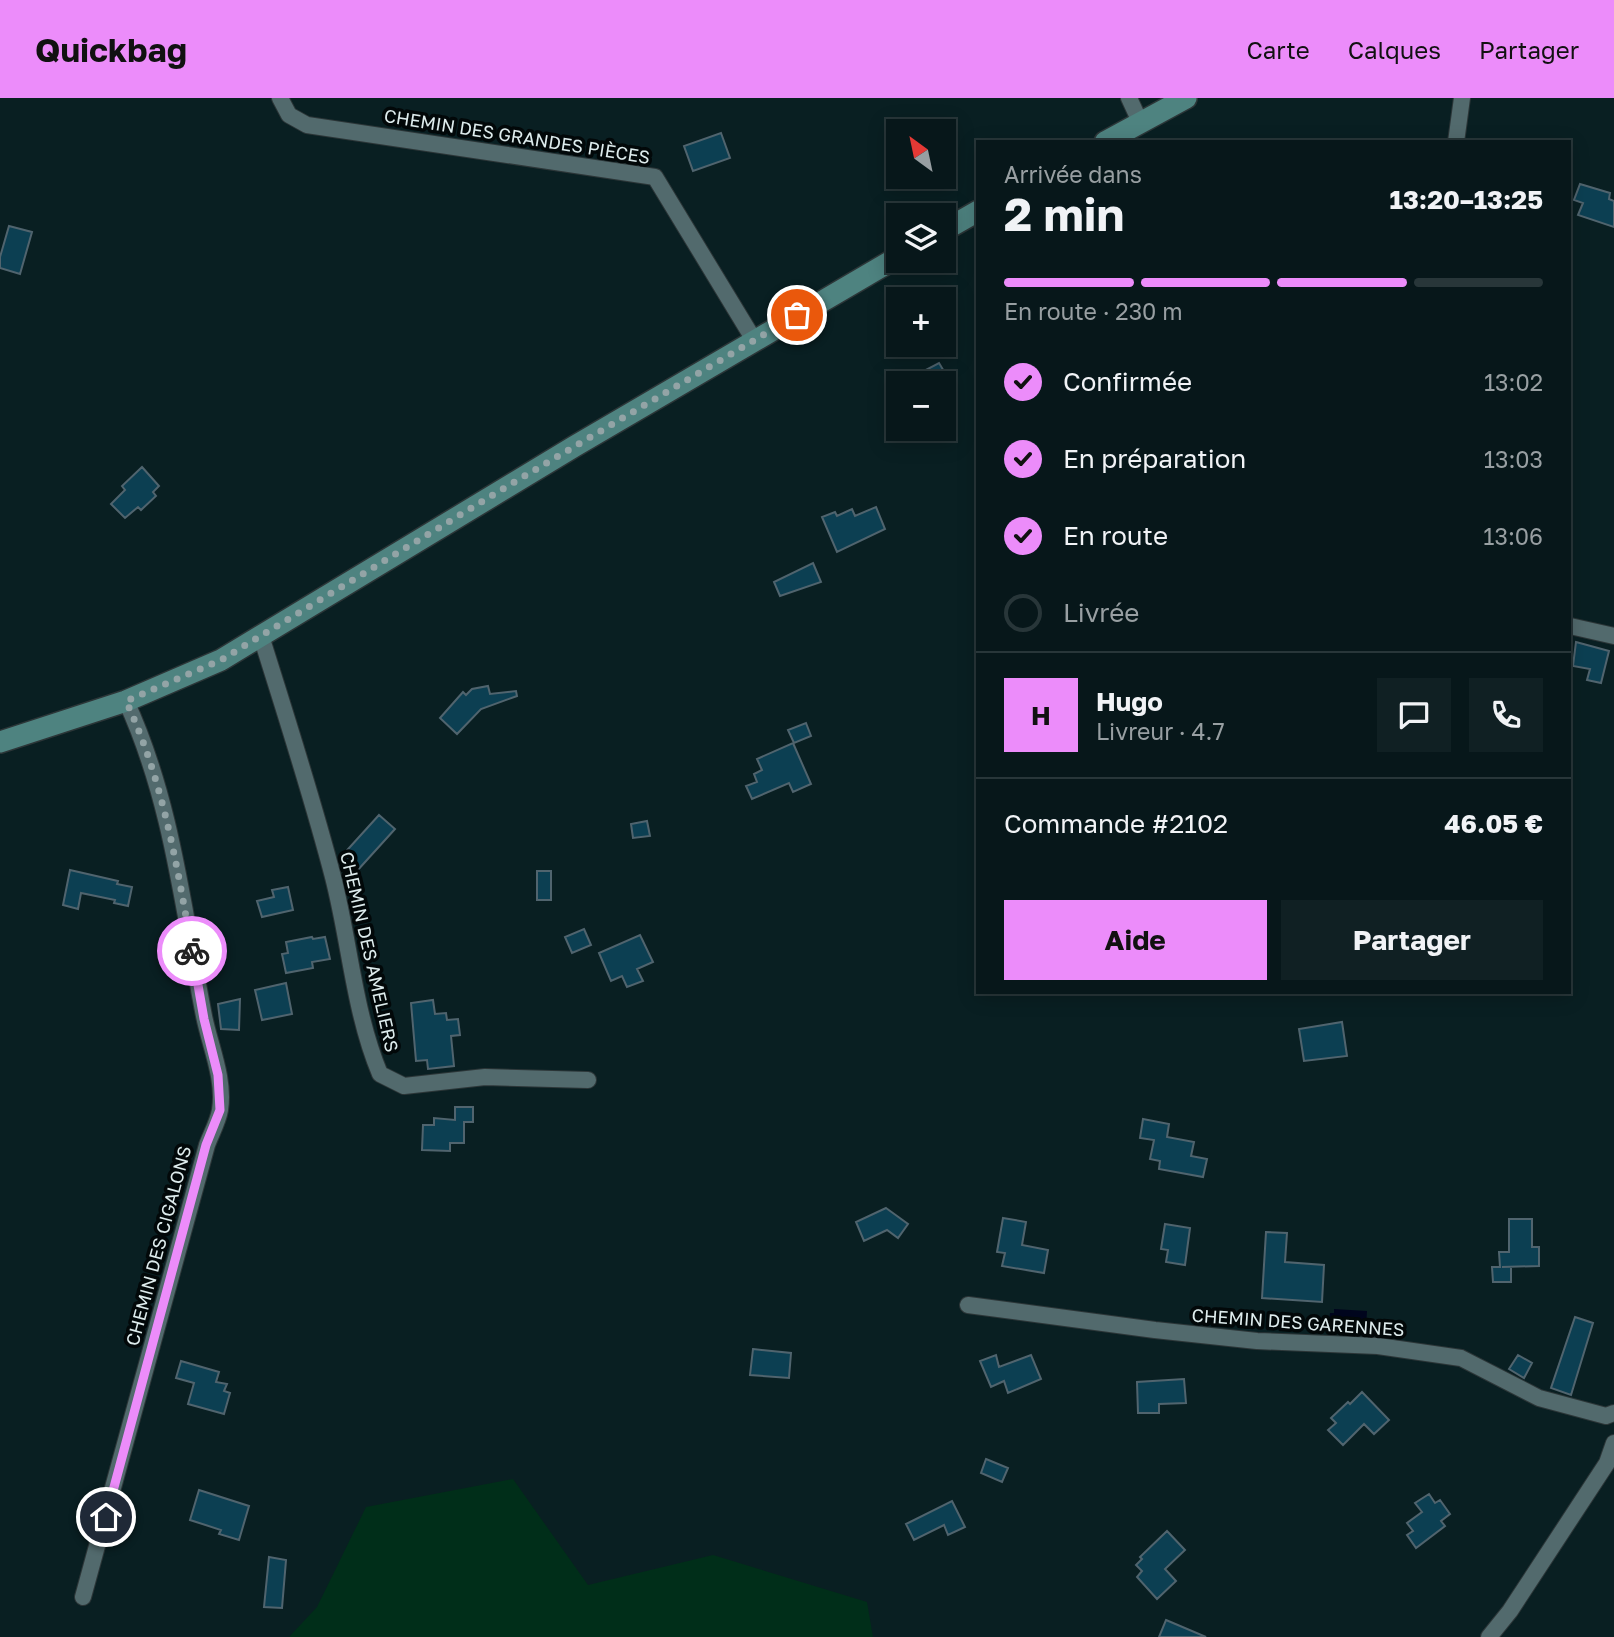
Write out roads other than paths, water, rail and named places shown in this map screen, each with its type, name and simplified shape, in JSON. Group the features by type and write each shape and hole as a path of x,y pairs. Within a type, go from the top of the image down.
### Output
{"main road":[{"path":"1095,140 1157,98"},
{"path":"1107,140 1135,111 1186,98"},
{"path":"956,224 976,212"},
{"path":"0,742 126,701 221,660 754,340 886,264"}],"street":[{"name":"CHEMIN DES GRANDES PIÈCES","path":"281,98 289,115 307,125 654,177 754,340"},
{"path":"1456,140 1462,98"},
{"path":"1571,626 1614,636"},
{"name":"CHEMIN DES AMELIERS","path":"261,636 297,748 333,879 368,1044 380,1074 404,1086 485,1077 588,1080"},
{"name":"CHEMIN DES CIGALONS","path":"83,1597 206,1145 220,1110 218,1075 204,1019 171,834 141,734 126,701"},
{"name":"CHEMIN DES GARENNES","path":"968,1305 1155,1331 1257,1341 1378,1346 1461,1359 1539,1398 1606,1416 1614,1413"},
{"path":"1489,1637 1510,1611 1607,1462 1614,1443"}],"water":[{"path":"1334,1309 1367,1311 1366,1328 1334,1326 1334,1322 1329,1322 1330,1313 1334,1313"}]}
